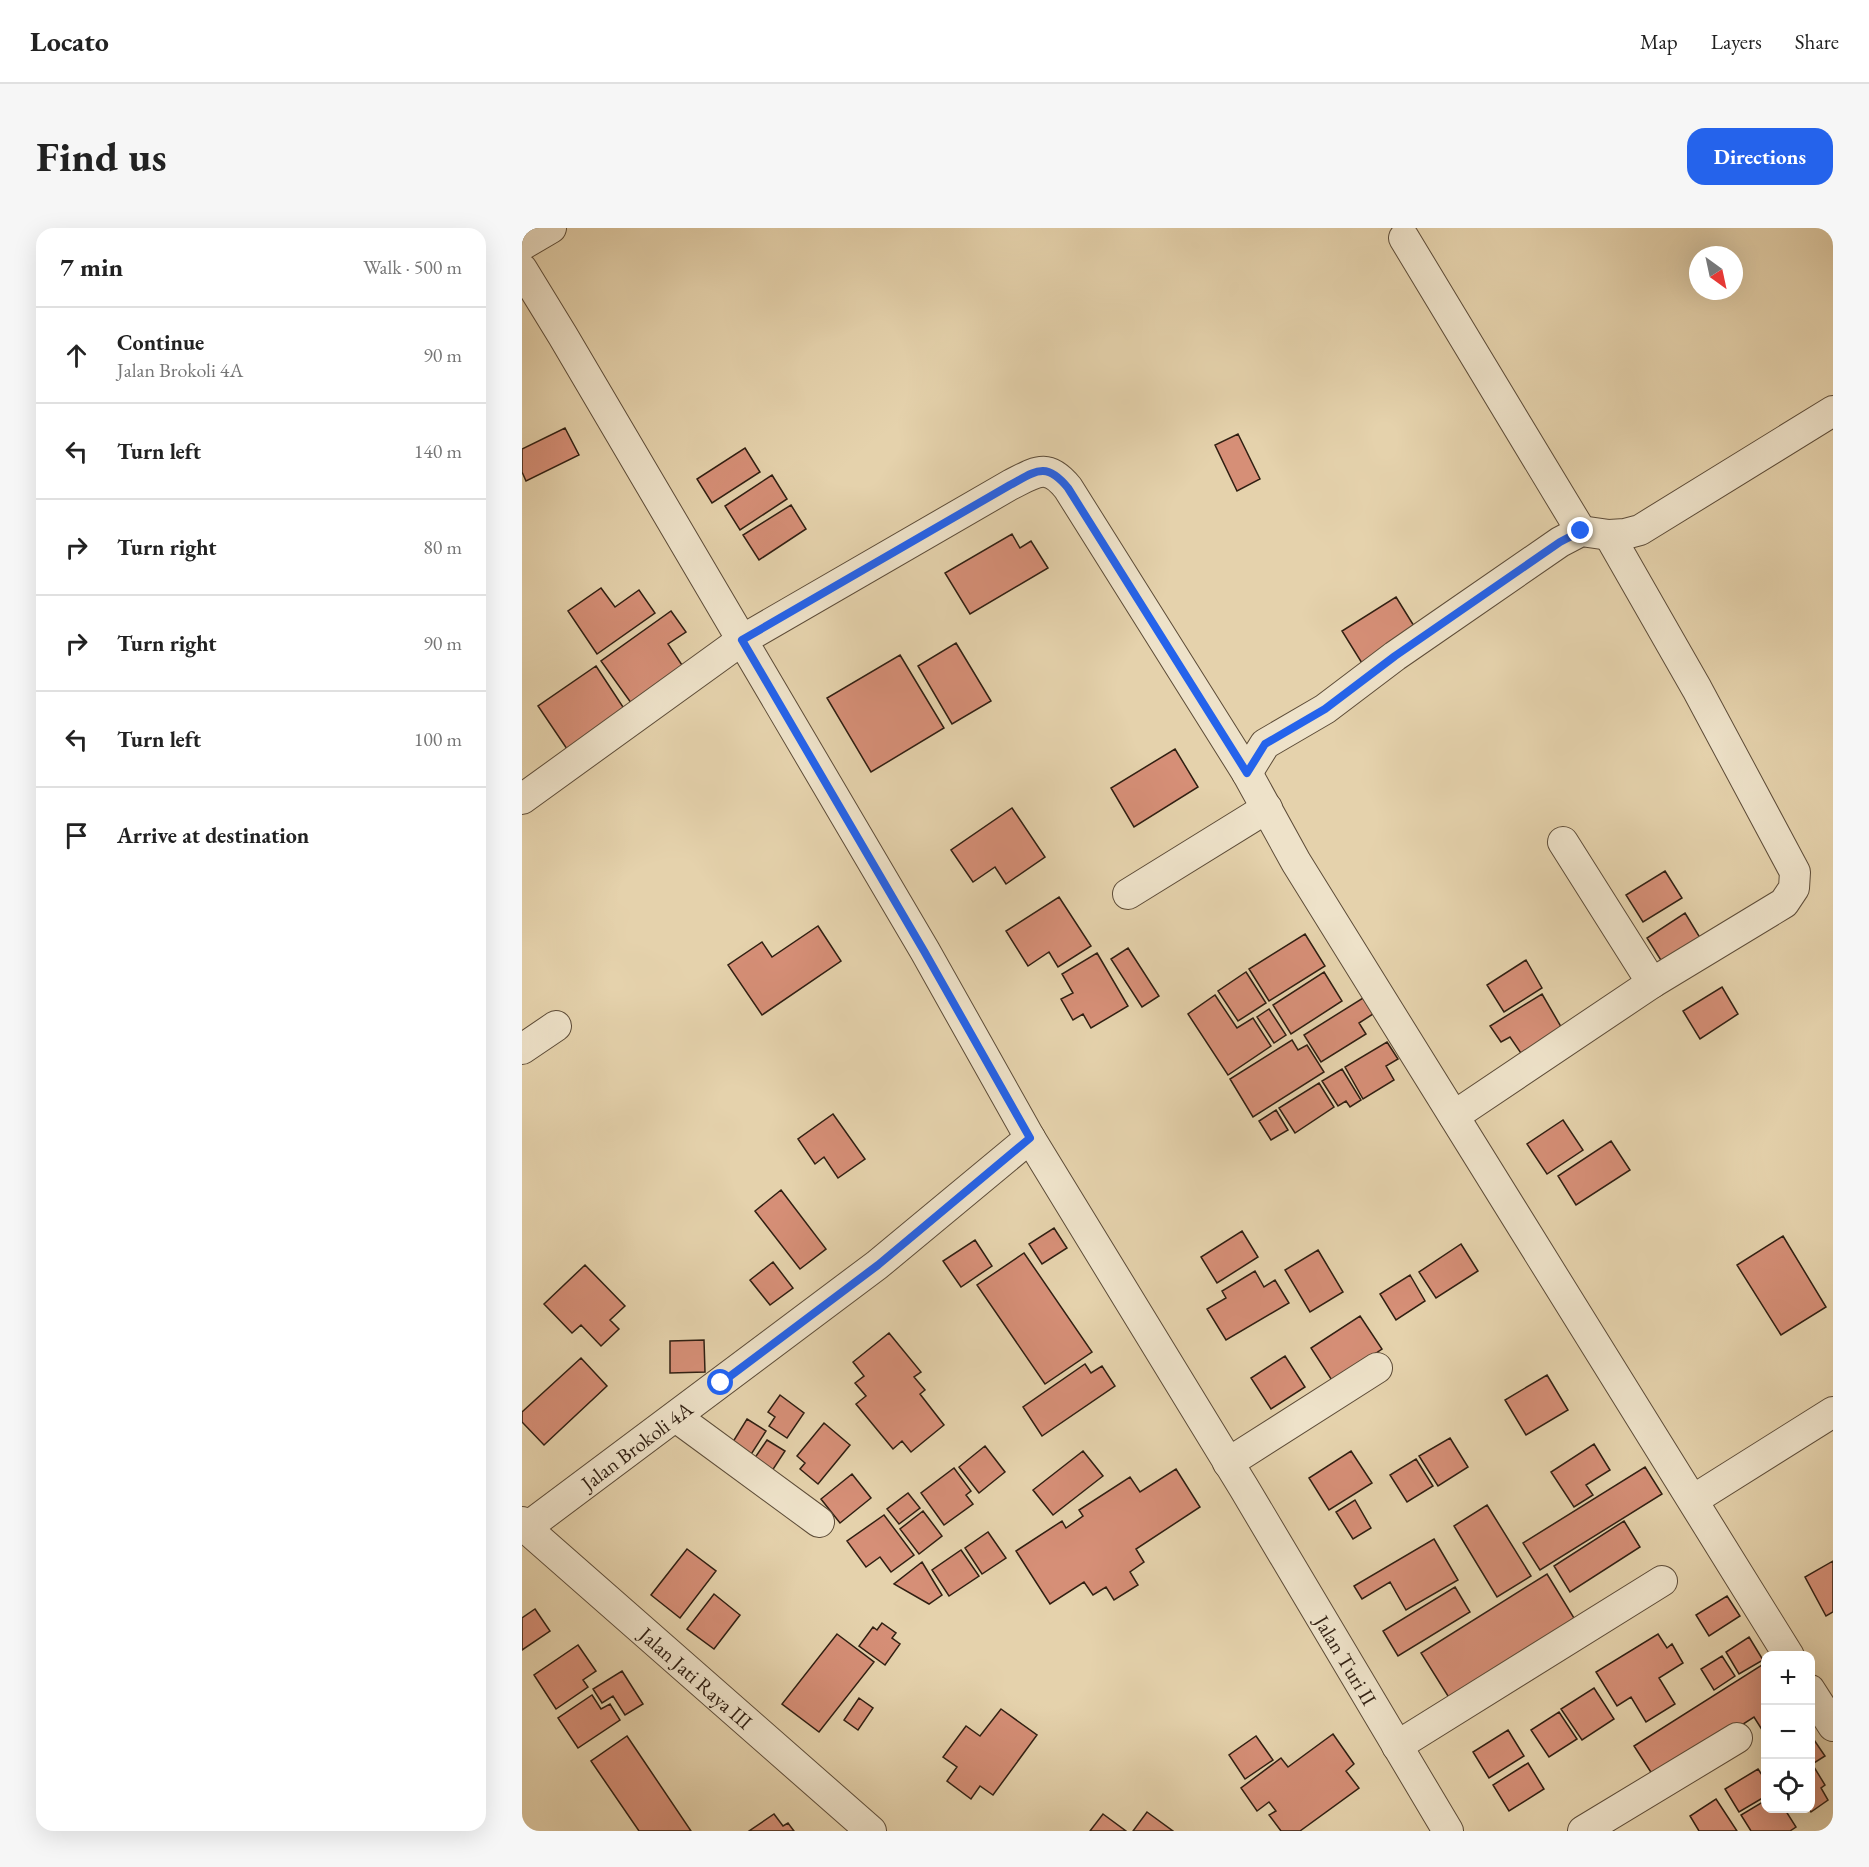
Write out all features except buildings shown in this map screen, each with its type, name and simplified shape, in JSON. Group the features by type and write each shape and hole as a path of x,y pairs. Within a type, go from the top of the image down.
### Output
{"street":[{"path":"522,245 551,228"},
{"path":"1404,238 1697,689 1795,872 1794,888 1784,903 1652,983 1454,1116"},
{"name":"Jalan Turi II","path":"522,269 924,951 1030,1138 1244,1488 1448,1831"},
{"path":"1247,773 1265,744 1325,709 1414,642 1560,542 1595,533 1625,534 1651,524 1833,411"},
{"path":"522,799 742,640 1032,473 1048,470 1058,476 1068,488 1247,773 1296,862 1786,1651"},
{"path":"1128,894 1267,808"},
{"path":"1563,842 1652,983"},
{"path":"522,1050 556,1026"},
{"name":"Jalan Brokoli 4A","path":"524,1525 676,1417 878,1265 1030,1138"},
{"path":"1227,1463 1377,1368"},
{"path":"1694,1500 1833,1412"},
{"path":"676,1417 819,1522"},
{"name":"Jalan Jati Raya III","path":"524,1525 871,1831"},
{"path":"1397,1746 1662,1581"},
{"path":"1815,1698 1833,1726"},
{"path":"1583,1831 1737,1738"}],"route":[{"path":"721,1383 878,1265 1030,1138 924,951 742,640 1010,485 1032,473 1048,470 1058,476 1068,488 1247,773 1265,744 1325,709 1395,656 1560,542 1581,531"}]}
